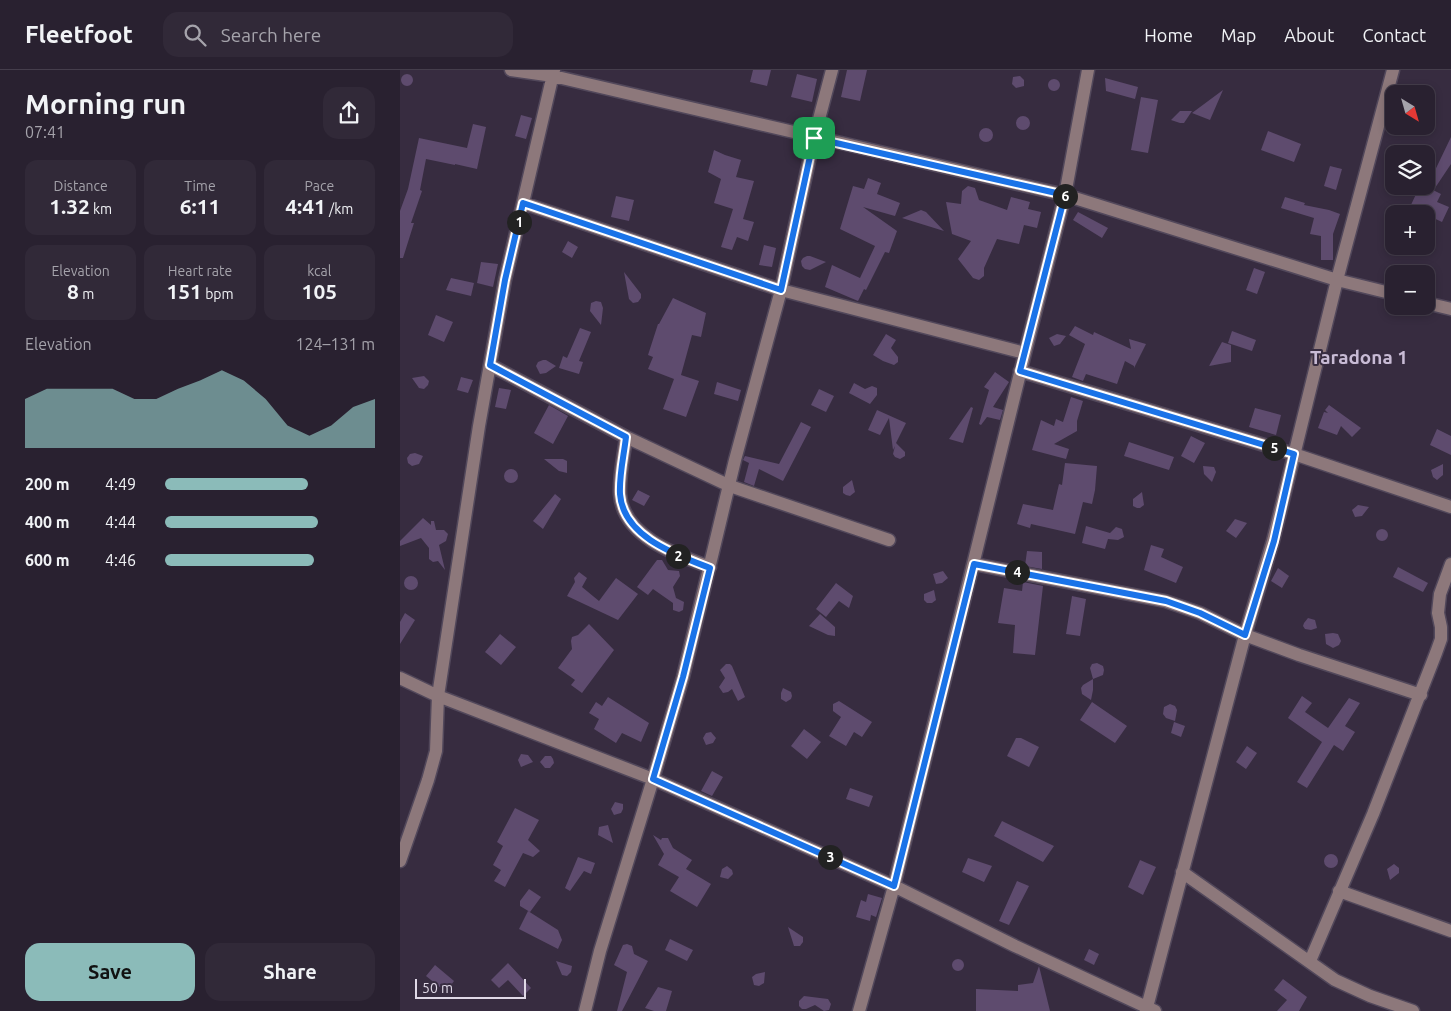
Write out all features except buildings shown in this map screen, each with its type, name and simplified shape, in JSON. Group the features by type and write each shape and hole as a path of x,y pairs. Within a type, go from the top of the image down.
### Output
{"street":[{"path":"511,70 553,73 814,138 1065,195 1337,280 1385,292"},
{"path":"585,1011 600,951 683,677 781,290 814,138 832,70"},
{"path":"858,1011 894,886 1024,353 1065,195 1088,70"},
{"path":"400,678 438,696 653,779 894,886 1149,1010 1182,872 1245,635 1274,541 1337,280 1393,70"},
{"path":"400,861 436,751 438,696 490,365 505,280 553,73"},
{"path":"523,203 781,290 1024,353"},
{"path":"1435,305 1451,309"},
{"path":"490,365 626,437 730,486 889,540"},
{"path":"1020,371 1294,454 1451,507"},
{"path":"626,437 620,496 630,520 638,530 653,542 675,555 710,568"},
{"path":"974,564 1166,601 1200,613 1245,635 1299,655 1421,695"},
{"path":"1310,961 1421,695 1441,639 1438,613 1440,594 1451,564"},
{"path":"1182,872 1335,980 1348,987 1413,1011"},
{"path":"1339,891 1451,931"}],"district":[{"name":"Taradona 1","path":"1359,357"}],"route":[{"path":"814,138 1065,195 1020,371 1294,454 1274,541 1245,635 1200,613 1166,601 974,564 894,886 653,779 683,677 710,568 675,555 653,542 638,530 630,520 620,496 626,437 490,365 505,280 523,203 781,290 814,138"}]}
